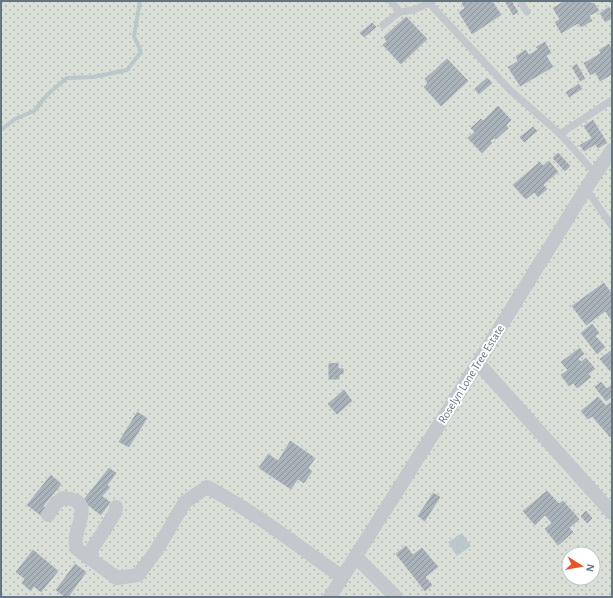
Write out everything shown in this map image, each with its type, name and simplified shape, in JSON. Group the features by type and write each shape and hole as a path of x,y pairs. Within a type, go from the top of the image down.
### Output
{"street":[{"name":"Roselyn Lone Tree Estate","path":"330,597 595,174 612,150"},
{"path":"478,363 612,513"},
{"path":"48,515 56,503 63,498 71,498 78,501 81,506 81,513 75,546 77,549 117,578 138,575 156,551 186,502 207,487 231,499 342,577"},
{"path":"87,557 115,513 116,507"},
{"path":"356,557 396,597"}],"lane":[{"path":"391,1 400,12"},
{"path":"520,1 527,12"},
{"path":"383,25 400,12 413,10 431,2 510,90 560,134 595,174"},
{"path":"560,134 612,100"},
{"path":"586,189 612,226"}],"shaded area":[{"path":"1,1 612,1 612,597 1,597"},
{"path":"462,533 471,546 457,556 448,542"}],"building":[{"path":"463,1 493,1 502,15 472,35 458,12 464,8 461,3"},
{"path":"504,1 512,1 519,12 513,16"},
{"path":"563,1 591,1 592,3 594,2 600,11 590,16 593,21 581,28 578,24 561,34 554,22 559,19 552,8"},
{"path":"609,6 612,10 612,19 605,23 599,13"},
{"path":"406,16 428,39 401,65 382,45 386,41 383,37"},
{"path":"372,22 377,27 364,38 359,33"},
{"path":"545,41 552,53 547,56 554,67 520,87 507,67 517,61 515,56 526,49 529,54 537,49 535,47"},
{"path":"609,43 612,47 612,75 600,82 595,73 590,76 583,63 600,53 598,50"},
{"path":"447,58 469,81 441,107 423,87 427,83 424,79"},
{"path":"577,63 586,79 580,82 571,67"},
{"path":"487,77 493,83 479,95 474,89"},
{"path":"579,83 583,89 569,98 565,92"},
{"path":"498,105 512,120 507,125 509,128 496,140 494,139 491,141 493,143 482,154 467,138 474,132 470,128 481,118 483,120"},
{"path":"593,119 608,143 598,149 595,145 584,152 579,145 591,138 583,126"},
{"path":"533,126 538,131 524,143 519,137"},
{"path":"558,152 571,166 565,172 552,158"},
{"path":"549,160 559,172 544,185 548,189 538,198 534,193 526,200 512,185 540,161 543,165"},
{"path":"604,282 612,293 612,322 605,312 586,326 571,306"},
{"path":"592,323 600,333 596,336 606,347 597,355 580,333"},
{"path":"580,347 585,354 579,359 581,361 586,357 596,369 589,374 592,377 577,389 573,384 569,387 560,375 567,370 560,362"},
{"path":"612,349 612,371 610,372 599,359"},
{"path":"339,362 339,368 344,368 344,375 340,375 340,380 328,380 328,363"},
{"path":"601,381 607,388 612,384 612,397 606,402 594,387"},
{"path":"344,389 353,401 337,415 327,404"},
{"path":"598,396 606,405 610,402 612,404 612,436 610,438 592,417 588,420 580,411"},
{"path":"137,411 148,418 129,448 118,442"},
{"path":"290,440 316,458 309,468 313,471 304,484 298,480 291,490 258,468 268,453 278,460"},
{"path":"109,467 117,473 108,485 111,487 103,496 111,502 101,516 82,501"},
{"path":"51,474 62,484 44,506 49,509 42,517 26,505"},
{"path":"547,490 559,503 563,500 580,519 570,528 574,532 558,546 544,529 551,523 545,516 535,526 522,511"},
{"path":"433,492 441,497 425,522 417,516"},
{"path":"586,510 593,518 587,524 580,516"},
{"path":"406,545 413,554 422,547 439,567 426,577 433,585 425,592 395,554"},
{"path":"33,549 59,571 41,593 34,587 31,592 21,583 24,579 15,572"},
{"path":"75,563 87,572 69,597 64,597 55,590"}],"waterway":[{"path":"1,130 15,119 34,111 49,93 67,78 93,77 127,70 141,52 134,36 140,1"}]}
